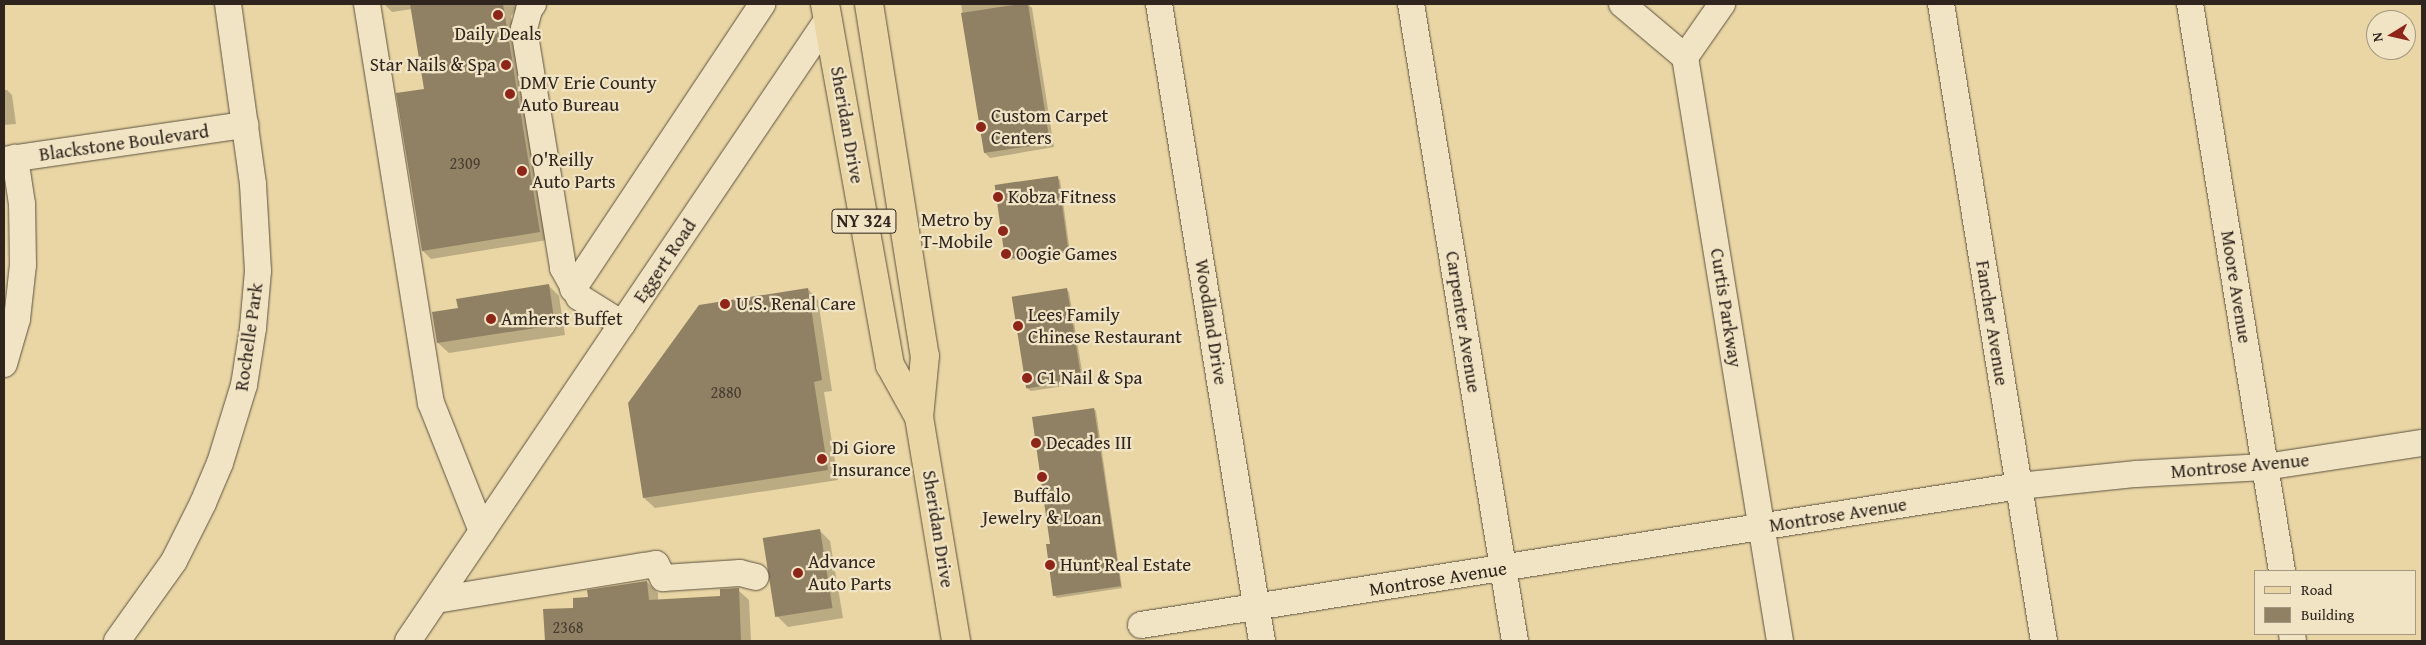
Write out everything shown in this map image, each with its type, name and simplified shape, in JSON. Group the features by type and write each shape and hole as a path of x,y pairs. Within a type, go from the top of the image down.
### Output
{"main road":[{"name":"Sheridan Drive","path":"869,4 925,356 919,417 956,641"},
{"name":"Sheridan Drive","path":"830,9 890,365 919,417"}],"street":[{"name":"Rochelle Park","path":"117,641 174,561 203,503 228,439 244,385 253,328 258,271 253,184 228,4"},
{"path":"368,4 431,403 482,531"},
{"path":"533,4 529,10 524,29 563,268 579,297 622,324"},
{"path":"573,289 762,4"},
{"name":"Woodland Drive","path":"1159,4 1262,641"},
{"name":"Carpenter Avenue","path":"1411,4 1515,641"},
{"path":"1622,4 1685,57 1722,4"},
{"name":"Fancher Avenue","path":"1941,4 2044,641"},
{"name":"Moore Avenue","path":"2190,4 2282,570"},
{"name":"Eggert Road","path":"408,641 622,324 830,9"},
{"name":"Curtis Parkway","path":"1685,57 1780,641"},
{"name":"Blackstone Boulevard","path":"9,159 245,125"},
{"path":"4,364 17,319 23,265 22,204 9,159"},
{"name":"Montrose Avenue","path":"1141,625 2019,486 2136,474 2265,467 2422,443"},
{"path":"436,600 656,564 663,578 740,573 756,577"}],"building":[{"path":"410,4 503,4 540,232 422,251 396,93 424,89"},
{"path":"1028,4 1050,143 984,153 961,13"},
{"path":"1058,176 1068,250 1005,259 995,185"},
{"name":"Amherst Buffet","path":"549,284 555,325 437,343 432,312 458,308 456,299"},
{"path":"808,288 822,380 814,382 828,470 643,498 628,403 699,305"},
{"path":"1067,288 1082,380 1026,389 1012,297"},
{"path":"1094,408 1121,586 1053,596 1046,544 1050,544 1032,417"},
{"name":"Advance Auto Parts","path":"820,529 833,608 775,617 763,538"},
{"path":"647,581 649,600 720,596 720,589 739,588 741,641 545,641 543,609 573,608 573,598 588,597 587,590"}],"place":[{"name":"Daily Deals","path":"498,15"},
{"name":"Star Nails & Spa","path":"506,65"},
{"name":"DMV Erie County Auto Bureau","path":"510,94"},
{"name":"Custom Carpet Centers","path":"981,127"},
{"name":"O'Reilly Auto Parts","path":"522,171"},
{"name":"Kobza Fitness","path":"998,197"},
{"name":"Metro by T-Mobile","path":"1003,231"},
{"name":"Oogie Games","path":"1006,254"},
{"name":"U.S. Renal Care","path":"725,304"},
{"name":"Amherst Buffet","path":"491,319"},
{"name":"Lees Family Chinese Restaurant","path":"1018,326"},
{"name":"C1 Nail & Spa","path":"1027,378"},
{"name":"Decades III","path":"1036,443"},
{"name":"Di Giore Insurance","path":"822,459"},
{"name":"Buffalo Jewelry & Loan","path":"1042,477"},
{"name":"Hunt Real Estate","path":"1050,565"},
{"name":"Advance Auto Parts","path":"798,573"}]}
